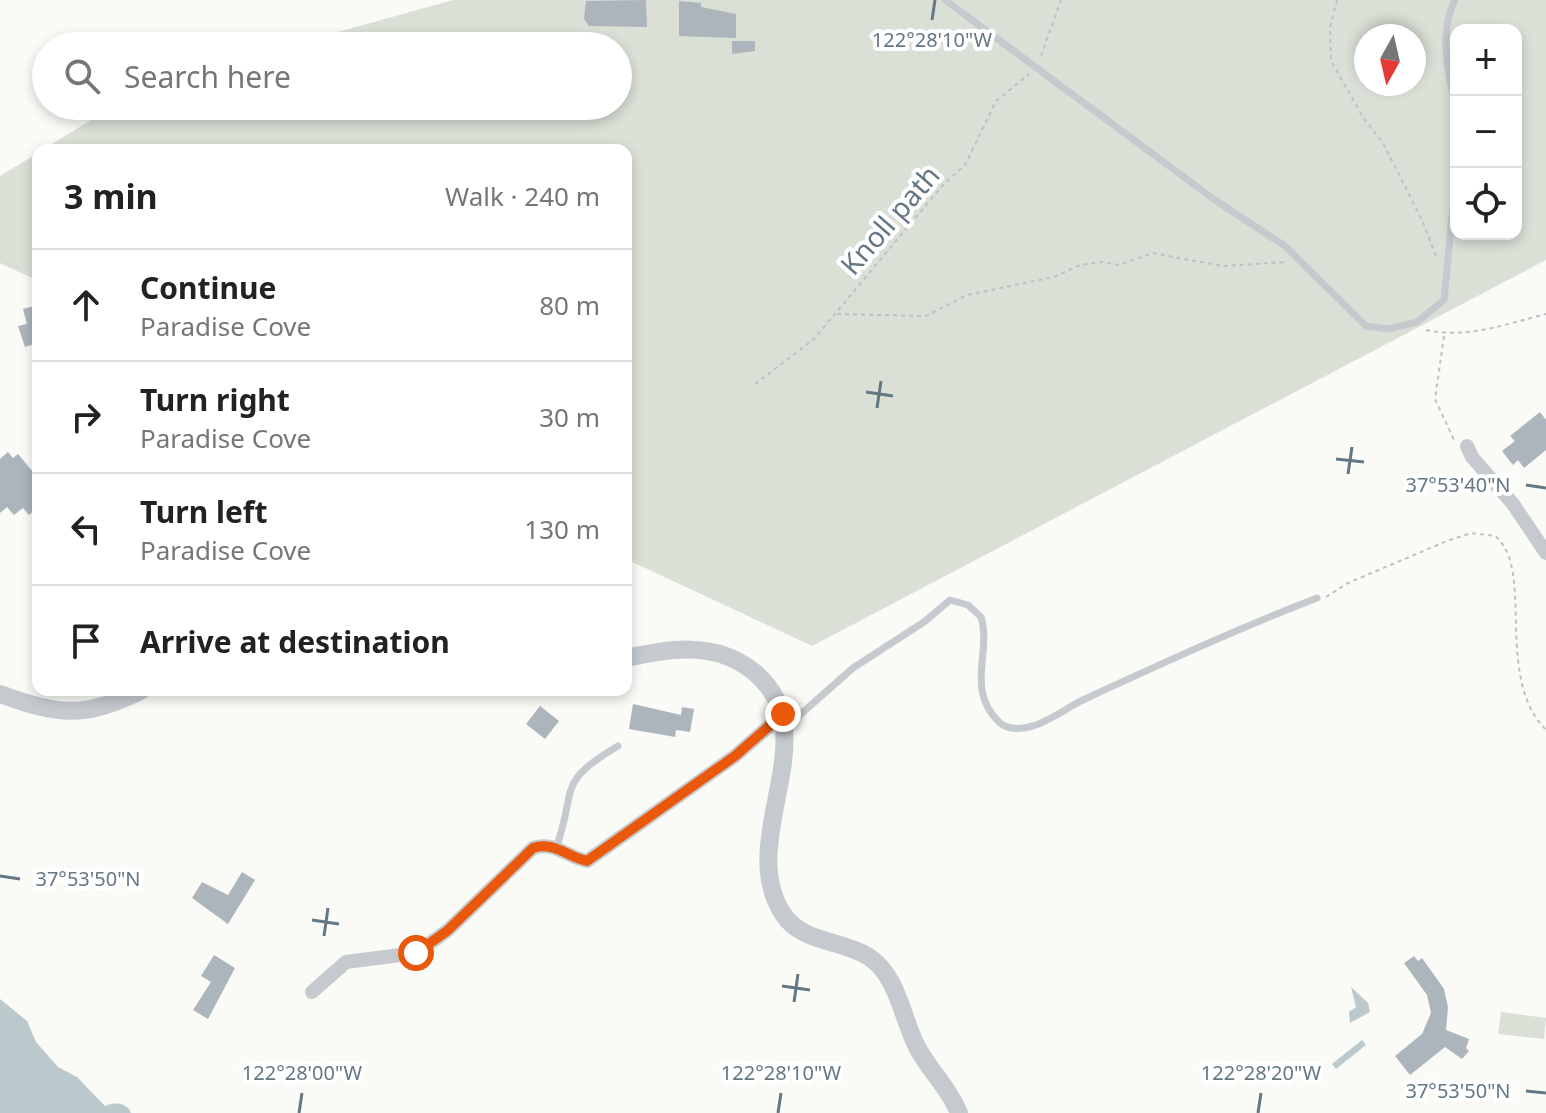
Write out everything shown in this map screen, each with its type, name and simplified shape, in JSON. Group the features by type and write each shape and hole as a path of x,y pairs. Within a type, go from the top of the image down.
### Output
{"street":[{"path":"1462,446 1513,504 1546,553"},
{"path":"632,657 671,648 691,648 725,656 762,679 784,722 768,860 778,905 795,927 807,935 858,951 885,972 915,1044 959,1113"},
{"path":"0,694 45,710 75,713 102,708 129,696"},
{"path":"312,992 346,962 416,953 447,931 533,848 544,844 570,858 587,861 784,722"}],"lane":[{"path":"945,0 1215,200 1285,246 1366,326 1388,329 1417,322 1444,300 1450,239"},
{"path":"1454,96 1446,45 1448,14 1455,0"},
{"path":"784,722 853,668 924,622 950,600 968,605 981,617 979,673 984,695 996,720 1008,728 1019,729 1034,726 1085,699 1317,598"},
{"path":"556,848 572,782 586,764 618,746"}],"path":[{"path":"1037,68 1061,0"},
{"path":"1337,0 1330,27 1331,61 1364,119 1383,143 1422,220 1446,283"},
{"name":"Knoll path","path":"755,384 813,340 943,185 965,165 996,101 1037,68"},
{"path":"835,314 926,316 967,295 1054,277 1080,265 1102,262 1119,265 1153,253 1222,266 1302,262"},
{"path":"1401,326 1444,334 1476,332 1546,314"},
{"path":"1444,334 1435,399 1462,446"},
{"path":"1317,598 1471,533 1495,536 1509,552 1519,681 1532,716 1546,730"}],"shaded area":[{"path":"453,0 1546,0 1546,260 812,646 632,562 632,144 52,144 91,120 632,120 632,32 338,32"},
{"path":"32,157 32,278 0,263 0,176"},
{"path":"1351,987 1368,1003 1370,1012 1350,1023 1349,1012 1356,1007"},
{"path":"0,999 27,1021 36,1042 58,1067 77,1077 105,1106 120,1104 131,1113 0,1113"},
{"path":"1501,1012 1546,1018 1544,1039 1498,1034"},
{"path":"1362,1040 1366,1045 1336,1069 1332,1064"}],"building":[{"path":"646,0 647,27 589,26 584,19 586,1"},
{"path":"679,1 701,3 701,7 736,14 736,38 679,36"},
{"path":"732,41 755,41 755,51 732,54"},
{"path":"32,307 32,345 25,347 18,326 27,324 23,309"},
{"path":"1540,412 1546,420 1546,450 1524,468 1518,460 1513,465 1502,451 1515,441 1510,436"},
{"path":"8,452 13,458 18,454 32,471 32,512 29,515 23,508 14,515 7,507 0,513 0,459"},
{"path":"633,704 681,715 682,707 694,709 690,732 676,730 675,737 629,729"},
{"path":"540,706 559,721 545,739 526,724"},
{"path":"242,872 255,880 228,924 192,898 202,882 228,895"},
{"path":"214,955 235,968 208,1019 193,1010 211,982 201,976"},
{"path":"1414,956 1418,961 1422,958 1444,989 1448,1007 1446,1030 1469,1039 1466,1048 1469,1051 1462,1059 1445,1047 1410,1075 1395,1056 1422,1034 1431,1013 1427,995 1404,963"}],"route":[{"path":"416,953 447,931 533,848 544,844 570,858 587,861 735,756 783,714"}]}
